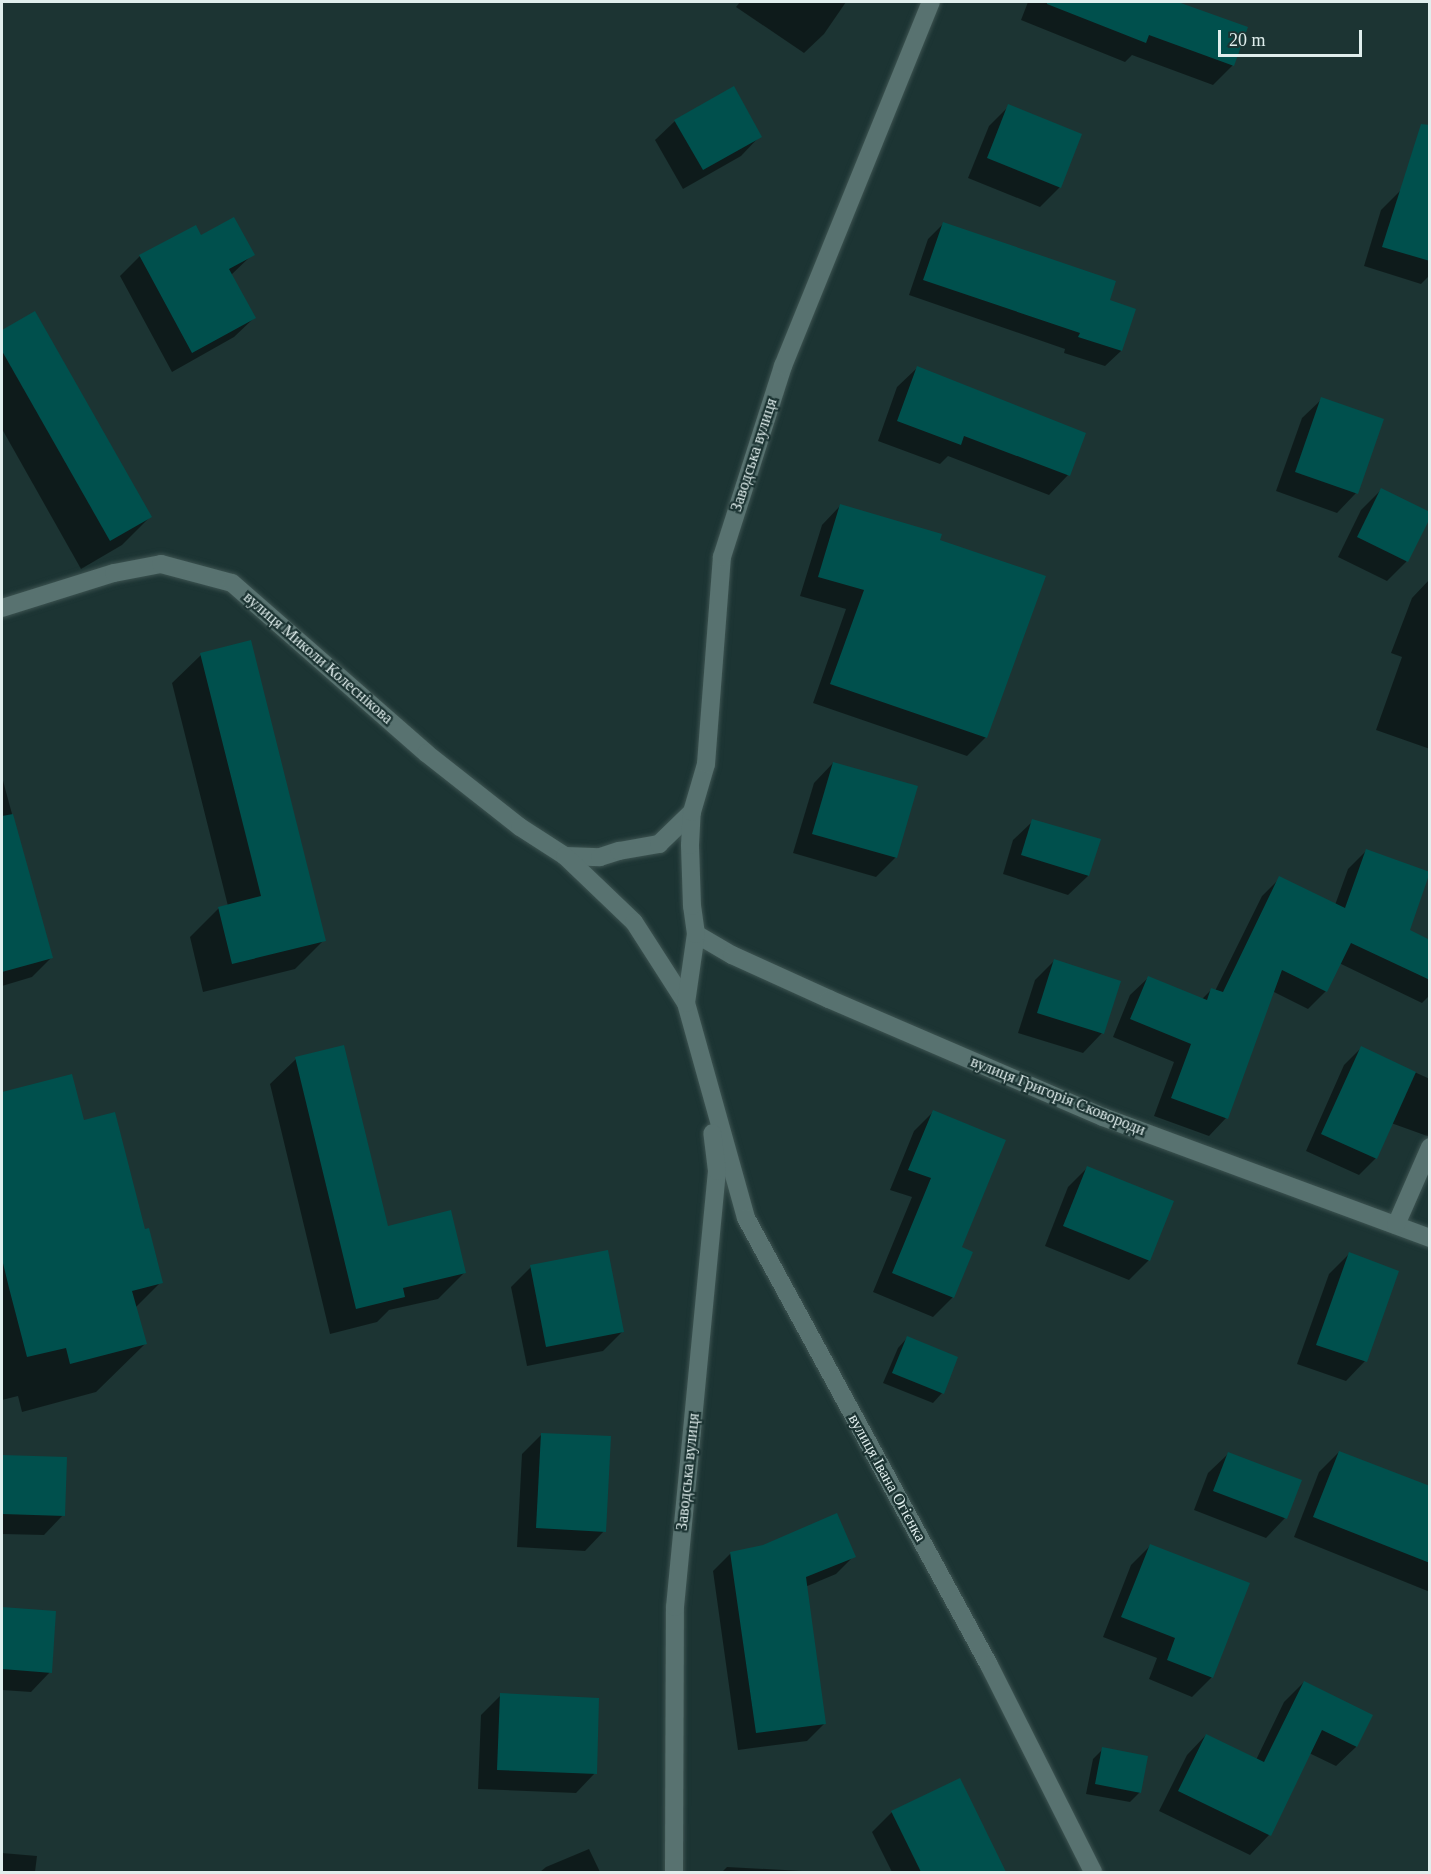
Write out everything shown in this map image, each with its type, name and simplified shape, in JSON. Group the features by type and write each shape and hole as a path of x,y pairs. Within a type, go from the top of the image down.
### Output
{"street":[{"name":"Заводська вулиця","path":"686,1003 696,934 692,906 690,844 692,812 706,764 722,557 783,366 931,2"},
{"name":"вулиця Миколи Колеснікова","path":"2,608 114,573 160,564 232,583 426,753 520,827 565,856 634,922 686,1003"},
{"path":"565,856 600,857 618,850 659,844 692,812"},
{"name":"вулиця Григорія Сковороди","path":"696,934 732,955 1103,1117 1430,1238"},
{"path":"686,1003 705,1074"},
{"name":"Заводська вулиця","path":"674,1872 675,1607 717,1171 705,1074"},
{"name":"вулиця Івана Огієнка","path":"705,1074 746,1218 989,1665 1093,1872"},
{"path":"1396,1225 1430,1147"}],"building":[{"path":"1047,2 1178,2 1248,27 1234,66 1149,35 1146,43 1047,4"},
{"path":"734,86 762,137 703,170 674,120"},
{"path":"1008,104 1082,134 1061,188 987,158"},
{"path":"1421,124 1430,125 1430,261 1382,247"},
{"path":"234,217 255,255 229,269 256,318 192,353 139,255 196,225 201,235"},
{"path":"943,222 1116,281 1110,300 1136,309 1122,351 1078,337 1080,333 923,280"},
{"path":"35,311 152,517 110,541 2,351 2,330"},
{"path":"917,366 1086,433 1070,476 964,436 961,445 897,421"},
{"path":"1321,397 1384,419 1358,494 1295,472"},
{"path":"1381,488 1430,512 1430,518 1408,562 1357,537"},
{"path":"840,504 942,534 940,540 1046,576 987,738 830,684 864,590 818,577"},
{"path":"251,640 326,941 232,964 218,907 261,896 200,653"},
{"path":"833,762 918,786 897,858 812,834"},
{"path":"13,814 53,958 2,972 2,816"},
{"path":"1032,819 1101,839 1089,876 1021,855"},
{"path":"1366,849 1430,872 1410,930 1430,940 1430,980 1351,943 1327,992 1282,970 1228,1119 1171,1098 1191,1044 1130,1019 1148,976 1207,1000 1211,988 1223,992 1279,876 1345,908"},
{"path":"1054,959 1121,981 1104,1034 1037,1013"},
{"path":"344,1045 388,1226 451,1210 466,1273 403,1288 405,1297 356,1309 295,1057"},
{"path":"1361,1046 1416,1072 1377,1159 1321,1134"},
{"path":"72,1074 84,1120 115,1112 145,1229 149,1228 163,1283 132,1291 147,1344 70,1364 66,1348 27,1357 9,1288 2,1259 2,1092"},
{"path":"933,1110 1006,1140 962,1247 973,1252 954,1298 892,1273 931,1178 908,1170"},
{"path":"1087,1166 1174,1201 1150,1261 1063,1226"},
{"path":"608,1250 624,1332 546,1347 530,1265"},
{"path":"1349,1252 1399,1271 1367,1362 1316,1345"},
{"path":"907,1336 958,1357 944,1394 892,1373"},
{"path":"541,1433 611,1436 606,1532 536,1528"},
{"path":"1339,1451 1430,1486 1430,1563 1313,1517"},
{"path":"1228,1452 1302,1480 1287,1519 1213,1491"},
{"path":"2,1455 67,1457 65,1516 2,1514"},
{"path":"837,1513 856,1557 806,1577 826,1724 756,1733 730,1552 763,1545"},
{"path":"1150,1544 1250,1583 1213,1678 1167,1660 1175,1638 1121,1617"},
{"path":"2,1607 56,1611 52,1673 2,1669"},
{"path":"1304,1681 1373,1715 1357,1747 1322,1730 1271,1836 1178,1791 1206,1734 1264,1762"},
{"path":"500,1693 599,1698 597,1774 497,1770"},
{"path":"1102,1747 1148,1756 1141,1793 1095,1784"},
{"path":"960,1778 1006,1872 921,1872 891,1811"}]}
